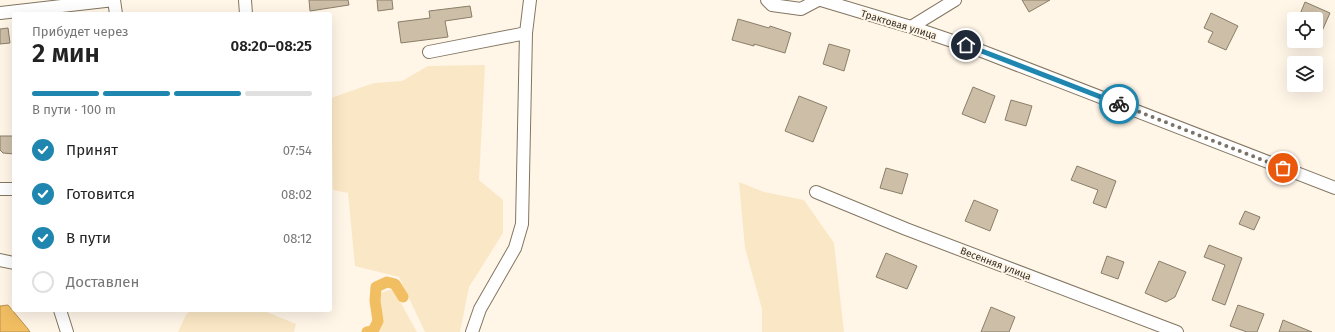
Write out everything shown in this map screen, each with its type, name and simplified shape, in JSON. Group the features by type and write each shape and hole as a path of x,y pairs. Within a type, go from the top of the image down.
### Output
{"street":[{"path":"0,13 114,0 116,12"},
{"path":"245,0 246,12"},
{"path":"472,332 480,309 515,248 522,224 526,33 530,0"},
{"path":"767,0 772,5 801,9 820,0"},
{"name":"Трактовая улица","path":"820,0 911,27 979,50 1335,188"},
{"path":"911,27 955,0"},
{"path":"429,52 526,33"},
{"path":"0,189 12,189"},
{"name":"Весенняя улица","path":"816,192 906,229 1177,332"},
{"path":"0,260 12,262"},
{"path":"61,312 67,332"}],"shaded area":[{"path":"485,65 479,180 503,200 503,233 469,287 460,332 425,332 399,277 355,266 348,193 333,190 332,98 374,83 402,81 428,66"},
{"path":"739,182 764,192 804,200 834,243 844,332 762,332 762,309 745,248"},
{"path":"393,289 417,332 378,332 380,293"},
{"path":"8,305 12,312 14,312 30,332 0,332 0,306"},
{"path":"189,312 267,312 296,324 294,332 178,332"}],"building":[{"path":"309,0 348,0 349,5 310,11"},
{"path":"377,0 392,0 393,9 378,11"},
{"path":"1022,0 1050,0 1029,12"},
{"path":"1305,2 1330,13 1323,29 1323,12 1301,12"},
{"path":"470,6 472,17 445,21 448,37 401,43 398,22 430,18 429,11"},
{"path":"1211,13 1238,26 1226,50 1208,42 1213,32 1204,28"},
{"path":"738,19 769,28 770,26 791,33 785,53 754,44 754,46 732,40"},
{"path":"8,28 10,43 0,44 0,29"},
{"path":"829,44 850,50 844,71 823,64"},
{"path":"973,87 995,96 985,123 962,114"},
{"path":"799,96 827,107 813,142 785,131"},
{"path":"1011,100 1032,106 1026,126 1005,120"},
{"path":"0,136 12,136 12,154 3,153 0,150"},
{"path":"1077,166 1116,181 1106,208 1093,203 1098,190 1071,180"},
{"path":"886,168 908,174 902,194 880,188"},
{"path":"974,200 998,210 990,231 965,221"},
{"path":"1245,211 1260,217 1254,230 1239,224"},
{"path":"1209,245 1242,258 1225,305 1212,300 1225,265 1204,257"},
{"path":"886,253 917,266 907,289 876,277"},
{"path":"1107,256 1124,262 1118,279 1101,273"},
{"path":"1159,261 1186,272 1175,297 1166,302 1145,293"},
{"path":"1238,305 1264,314 1257,332 1247,332 1230,326"},
{"path":"991,307 1015,317 1009,332 981,332"},
{"path":"1283,320 1312,332 1279,332"}],"waterway":[{"path":"367,332 373,331 378,321 375,301 376,287 387,282 395,284 403,297"}],"way so far":[{"path":"1119,104 1283,168"}],"route":[{"path":"966,45 1119,104"}]}
